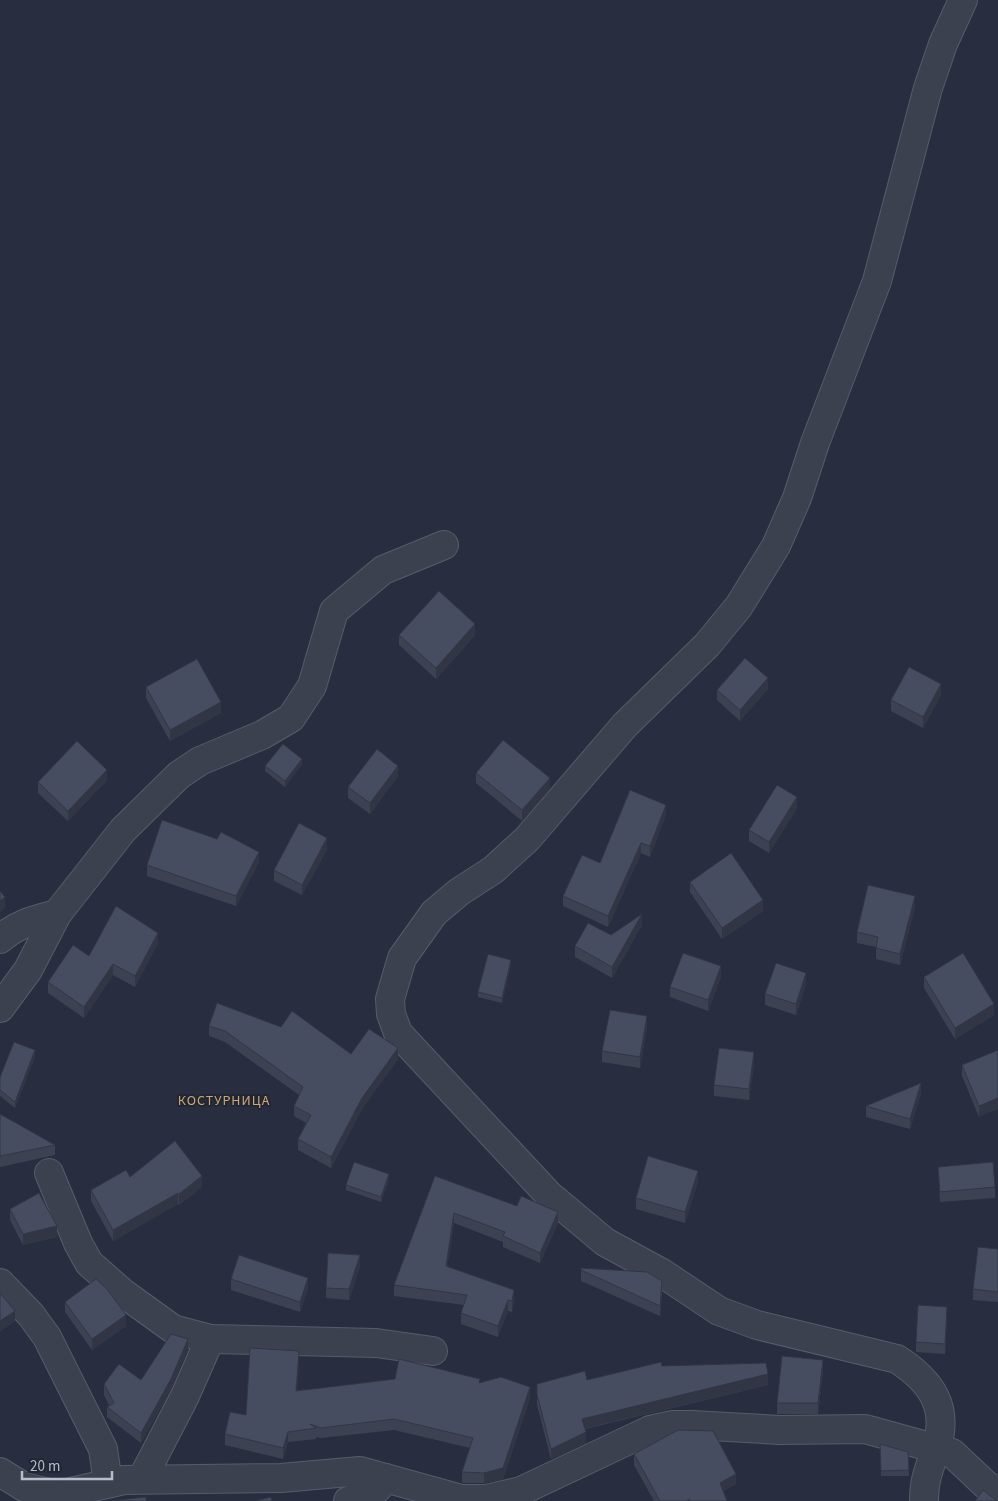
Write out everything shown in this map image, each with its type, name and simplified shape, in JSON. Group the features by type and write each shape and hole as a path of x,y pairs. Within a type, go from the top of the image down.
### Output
{"street":[{"path":"924,1501 924,1482 937,1447 942,1424 940,1406 916,1372 897,1358 757,1325 719,1311 662,1273 605,1242 549,1195 398,1033 391,1014 390,999 402,958 434,913 459,892 493,870 527,839 625,725 707,645 738,606 776,546 797,498 815,443 877,281 928,88 943,44 963,0"},
{"path":"0,1008 28,970 57,914 123,830 179,775 200,761 262,735 292,718 312,686 334,611 382,570 444,545"},
{"path":"0,939 12,929 30,920 57,914"},
{"path":"49,1173 78,1243 89,1263 123,1293 173,1329 210,1339 376,1343 433,1351"},
{"path":"0,1284 31,1315 47,1337 103,1449 108,1483"},
{"path":"142,1480 185,1396 210,1339"},
{"path":"0,1472 24,1487 58,1495 108,1483 142,1480 281,1478 360,1471 461,1499 486,1499 521,1491 650,1430 673,1425 780,1430 865,1429 897,1437 920,1446 937,1447 952,1453 986,1485 998,1492"},
{"path":"348,1501 365,1498 377,1492 385,1478"}],"building":[{"path":"439,591 475,624 436,668 399,635"},
{"path":"745,658 768,678 740,710 717,690"},
{"path":"197,659 221,702 170,730 146,687"},
{"path":"909,667 941,684 923,717 891,700"},
{"path":"503,740 550,778 522,810 476,773"},
{"path":"77,741 107,770 68,811 38,782"},
{"path":"283,744 302,759 285,781 265,766"},
{"path":"377,749 398,766 370,803 348,787"},
{"path":"777,785 797,797 769,842 749,830"},
{"path":"630,790 666,805 650,846 641,843 608,916 563,896 582,855 600,863"},
{"path":"162,820 217,839 221,832 259,852 236,896 147,865"},
{"path":"299,823 327,838 302,885 274,870"},
{"path":"731,853 763,900 722,928 690,882"},
{"path":"868,885 915,896 900,954 876,948 878,937 857,932"},
{"path":"0,891 5,897 0,901"},
{"path":"116,906 158,933 135,976 113,964 84,1007 48,982 73,945 89,956"},
{"path":"642,914 612,967 575,946 588,923 611,935"},
{"path":"683,953 721,966 708,1000 670,987"},
{"path":"963,953 994,1004 955,1028 924,977"},
{"path":"488,954 511,960 502,998 478,992"},
{"path":"776,963 806,973 796,1004 765,994"},
{"path":"217,1003 281,1027 292,1011 351,1054 369,1029 398,1048 362,1098 331,1157 298,1139 311,1115 294,1106 303,1087 225,1031 209,1026"},
{"path":"610,1010 647,1016 640,1057 602,1051"},
{"path":"14,1042 35,1050 15,1102 0,1090 0,1077"},
{"path":"719,1048 754,1052 749,1089 714,1085"},
{"path":"998,1050 998,1098 979,1106 962,1065"},
{"path":"921,1083 910,1119 866,1106"},
{"path":"0,1114 55,1145 0,1156"},
{"path":"175,1141 202,1176 179,1194 113,1230 91,1190 126,1170 130,1177"},
{"path":"648,1156 698,1171 685,1212 636,1198"},
{"path":"354,1162 389,1174 381,1197 346,1185"},
{"path":"993,1162 995,1187 940,1192 938,1167"},
{"path":"435,1176 517,1206 521,1196 558,1212 540,1253 503,1236 505,1232 454,1213 446,1266 514,1290 512,1301 508,1300 498,1326 461,1313 467,1295 394,1285"},
{"path":"39,1193 57,1226 23,1234 10,1209"},
{"path":"978,1247 998,1249 998,1292 973,1289"},
{"path":"328,1253 360,1255 349,1289 326,1288"},
{"path":"239,1255 308,1278 300,1302 231,1279"},
{"path":"581,1268 647,1272 662,1281 660,1306 581,1270"},
{"path":"96,1279 107,1289 126,1315 92,1339 65,1302"},
{"path":"0,1293 15,1311 0,1321"},
{"path":"918,1305 947,1307 945,1344 916,1342"},
{"path":"171,1334 188,1339 171,1379 141,1433 107,1407 114,1403 104,1384 119,1364 141,1380"},
{"path":"250,1348 299,1351 296,1391 395,1379 399,1359 480,1379 479,1383 501,1377 530,1387 503,1468 484,1473 462,1472 473,1438 394,1419 321,1428 310,1424 316,1428 288,1432 283,1448 225,1434 230,1412 246,1415"},
{"path":"782,1356 823,1360 818,1403 777,1403"},
{"path":"661,1362 662,1366 766,1363 768,1374 582,1419 586,1432 551,1449 537,1394 537,1384 585,1371 587,1380"},
{"path":"678,1430 713,1431 736,1474 720,1483 727,1501 688,1501 690,1499 686,1501 660,1501 634,1454"},
{"path":"880,1444 908,1452 909,1470 881,1471"},
{"path":"983,1490 997,1501 975,1501"},
{"path":"146,1497 146,1501 111,1501"},
{"path":"271,1497 272,1501 256,1501"}],"district":[{"name":"КОСТУРНИЦА","path":"224,1100"}]}
